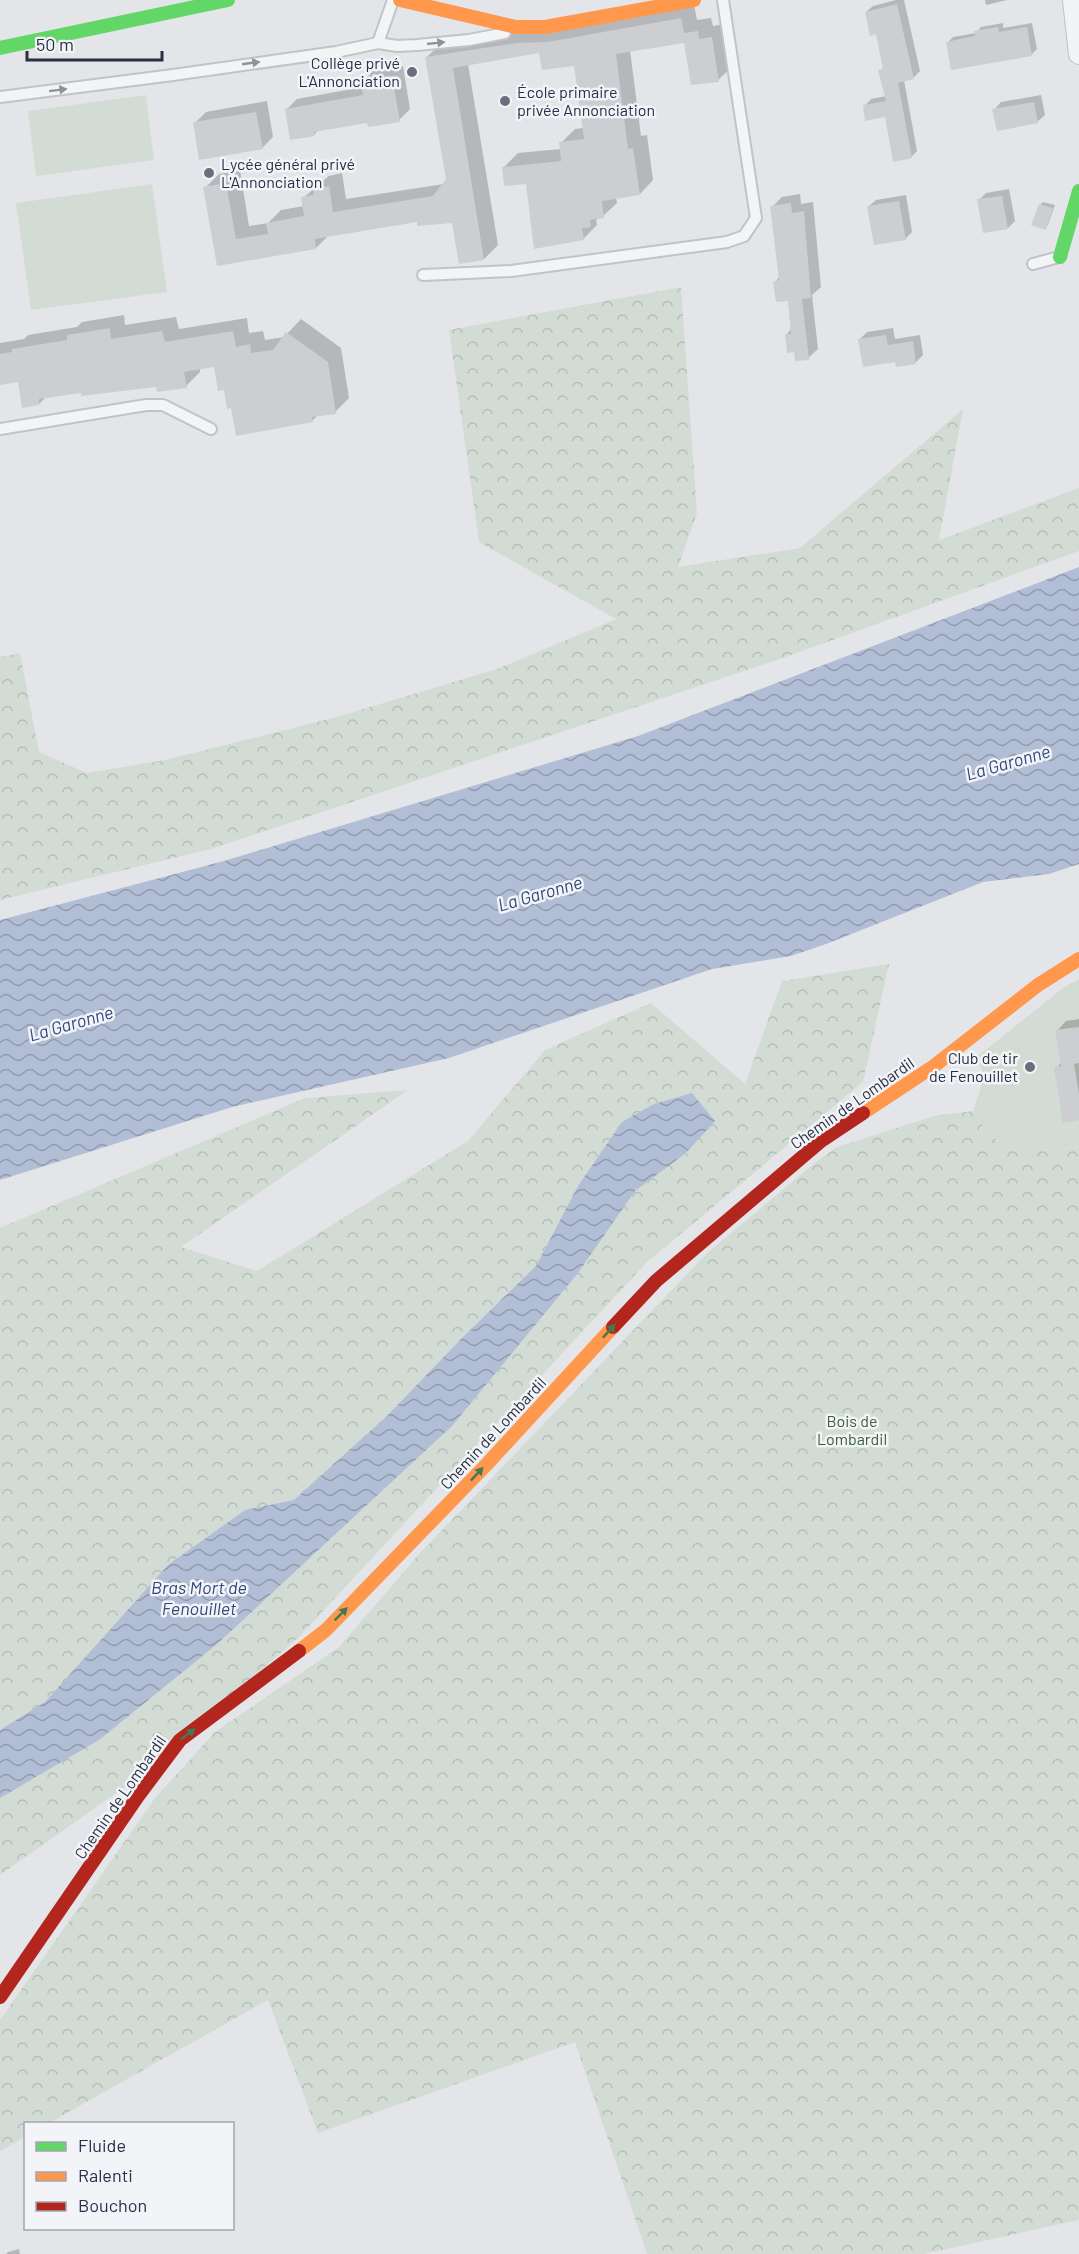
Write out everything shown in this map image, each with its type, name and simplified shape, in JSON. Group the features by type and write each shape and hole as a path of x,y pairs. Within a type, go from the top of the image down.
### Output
{"street":[{"path":"0,48 196,4 228,0"},
{"path":"400,0 458,7 516,27 545,27 655,4 688,1"},
{"path":"1073,0 1079,54"},
{"path":"1060,257 1079,191"},
{"name":"Chemin de Lombardil","path":"0,1997 138,1796 180,1740 326,1630 487,1464 656,1281 809,1150 934,1066 1038,985 1079,959"}],"lane":[{"path":"378,43 393,0"},
{"path":"423,275 511,271 727,242 744,236 756,218 723,0"},
{"path":"0,97 336,52 378,43 397,46 469,40 502,34 516,27"},
{"path":"1033,264 1060,257"},
{"path":"0,429 146,405 163,405 211,429"}],"green space":[{"path":"146,95 154,160 36,176 28,111"},
{"path":"152,184 167,292 31,310 16,203"},
{"path":"681,287 697,513 678,567 800,548 963,409 939,540 1079,488 1079,551 780,659 211,849 0,900 0,657 20,653 39,752 87,773 165,760 337,717 497,669 616,619 479,542 449,330"},
{"path":"889,964 863,1082 647,1262 298,1638 139,1777 0,1875 0,1228 305,1098 408,1090 181,1247 257,1271 468,1141 545,1050 651,1003 745,1084 782,981"},
{"name":"Club de tir de Fenouillet","path":"1079,979 1079,1147 1032,1150 1008,1145 989,1134 973,1111 984,1078 978,1056 1063,988"},
{"name":"Bois de Lombardil","path":"973,1111 989,1134 1008,1145 1020,1148 1045,1150 1079,1147 1079,2220 924,2254 647,2254 575,2042 318,2133 268,2000 51,2122 24,2122 24,2138 0,2151 0,2020 155,1798 215,1732 339,1647 420,1553 707,1253 837,1147 934,1116"}],"water":[{"name":"La Garonne","path":"1079,567 1079,864 1049,874 983,882 791,956 712,969 449,1058 232,1107 0,1180 0,920 224,861 638,736"},
{"name":"Bras Mort de Fenouillet","path":"692,1093 715,1121 686,1153 635,1191 578,1273 452,1426 216,1645 99,1740 0,1798 0,1730 45,1702 168,1565 245,1510 294,1500 387,1416 536,1266 578,1186 622,1122 654,1104"}],"building":[{"path":"897,4 914,79 898,83 912,158 893,162 885,117 865,121 863,105 886,101 878,70 883,69 876,34 870,36 865,12"},
{"path":"681,18 684,33 698,31 699,39 712,37 719,82 691,85 684,43 616,54 628,149 633,148 640,195 602,201 604,218 590,220 591,227 582,228 584,240 534,249 526,184 504,186 502,167 561,161 559,142 584,139 574,66 542,70 539,53 453,68 484,260 459,264 452,223 417,226 417,222 315,239 316,249 217,266 203,187 226,183 236,239 268,234 266,223 304,216 301,197 314,195 313,189 329,186 333,212 433,196 446,179 425,57 517,43 548,42"},
{"path":"998,27 999,32 1027,27 1032,56 951,70 946,42 975,36 974,31"},
{"path":"392,76 400,122 368,127 367,123 314,132 315,136 290,140 285,109 363,95 361,81"},
{"path":"1034,102 1038,123 997,131 992,109"},
{"path":"256,112 263,149 199,160 193,122"},
{"path":"1002,196 1008,229 983,233 977,199"},
{"path":"899,201 906,240 874,245 867,206"},
{"path":"791,203 792,213 804,211 811,298 802,299 809,360 795,361 794,352 787,353 785,334 791,334 788,301 776,302 773,282 779,280 770,206"},
{"path":"1039,204 1053,208 1046,230 1031,225"},
{"path":"110,328 111,339 162,331 165,342 233,331 236,347 250,344 251,353 273,350 286,332 328,362 336,414 312,417 313,422 236,436 231,408 227,409 224,390 218,391 214,367 184,372 187,388 157,392 156,387 81,396 81,393 39,399 39,405 22,408 18,382 0,385 0,354 12,352 12,349 67,340 67,335"},
{"path":"886,335 888,345 913,341 916,364 896,367 895,362 863,367 858,339"},
{"path":"1079,1027 1079,1063 1074,1064 1079,1094 1079,1120 1063,1123 1054,1067 1061,1066 1055,1030"}],"traffic: fast":[{"path":"0,48 228,0"},
{"path":"1060,257 1079,191"}],"traffic: slow":[{"path":"400,0 516,27 545,27 694,0"},
{"path":"863,1113 934,1066 1038,985 1079,959"},
{"path":"299,1651 326,1630 487,1464 613,1327"}],"traffic: jam":[{"path":"613,1327 656,1281 821,1141 863,1113"},
{"path":"0,1997 138,1796 180,1740 299,1651"}],"place":[{"name":"Collège privé L'Annonciation","path":"412,72"},
{"name":"École primaire privée Annonciation","path":"505,101"},
{"name":"Lycée général privé L'Annonciation","path":"209,173"},
{"name":"Club de tir de Fenouillet","path":"1030,1067"}]}
